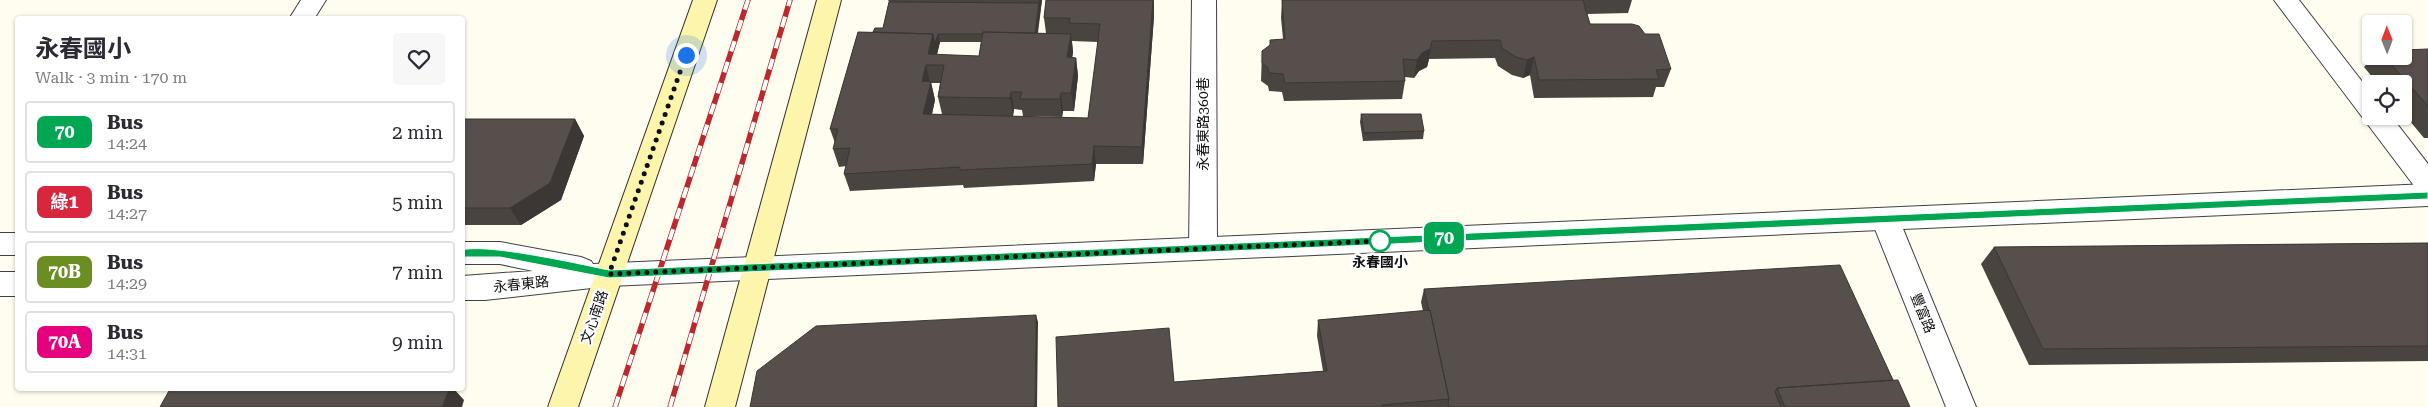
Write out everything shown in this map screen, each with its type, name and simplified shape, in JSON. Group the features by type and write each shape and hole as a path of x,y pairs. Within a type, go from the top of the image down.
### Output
{"main road":[{"name":"文心南路","path":"563,407 705,0"},
{"path":"720,407 829,0"}],"street":[{"path":"304,16 314,0"},
{"name":"永春東路360巷","path":"1203,248 1204,0"},
{"path":"2286,0 2362,99"},
{"path":"2383,125 2428,184"},
{"name":"永春東路","path":"465,288 484,288 609,274 757,267 2428,196"},
{"name":"豐富路","path":"1885,219 1961,407"},
{"path":"0,244 15,244"},
{"name":"永春東路","path":"465,253 500,253 609,274"},
{"path":"0,284 15,284"}],"building":[{"path":"1046,0 1153,0 1142,147 1094,146 1092,164 960,170 960,167 844,174 850,148 833,149 838,129 830,129 858,32 933,34 928,54 979,56 983,32 1071,34 1067,57 1076,58 1071,93 1061,93 1060,99 1020,99 1022,92 1011,92 1010,98 938,97 944,65 926,65 922,81 931,82 923,114 1088,118 1100,24 1069,23 1070,18 1044,18"},
{"path":"1282,0 1583,0 1590,24 1632,24 1639,26 1645,34 1659,34 1671,69 1656,70 1659,79 1539,80 1534,57 1527,60 1516,57 1502,48 1500,40 1432,41 1430,49 1422,53 1417,60 1403,59 1405,81 1285,83 1283,74 1269,73 1268,68 1262,63 1262,51 1270,45 1270,40 1285,39"},
{"path":"889,2 1039,3 1035,33 983,32 983,34 938,34 935,44 933,34 873,32 875,28 883,28"},
{"path":"2428,49 2428,106 2412,88 2412,75 2401,75 2392,65 2412,65 2412,50"},
{"path":"1361,114 1421,114 1424,131 1364,133"},
{"path":"465,119 575,119 550,183 510,208 465,208"},
{"path":"2428,243 2428,346 2043,349 1994,247"},
{"path":"1840,265 1893,380 1777,388 1775,392 1781,407 1449,407 1449,399 1424,289"},
{"path":"1430,310 1449,399 1382,405 1382,407 1058,407 1056,337 1169,328 1174,382 1327,371 1318,320"},
{"path":"1036,315 1035,407 750,407 757,371 816,326"},
{"path":"1898,380 1910,407 1785,407 1777,388"},
{"path":"169,391 448,391 442,407 160,407"}],"railway":[{"path":"615,407 748,0"},
{"path":"670,407 790,0"}],"bus line":[{"name":"70","path":"465,253 500,253 609,274 2428,195"}],"place":[{"name":"永春國小","path":"1380,241"}],"route":[{"path":"686,55 609,274 1380,241"}]}
